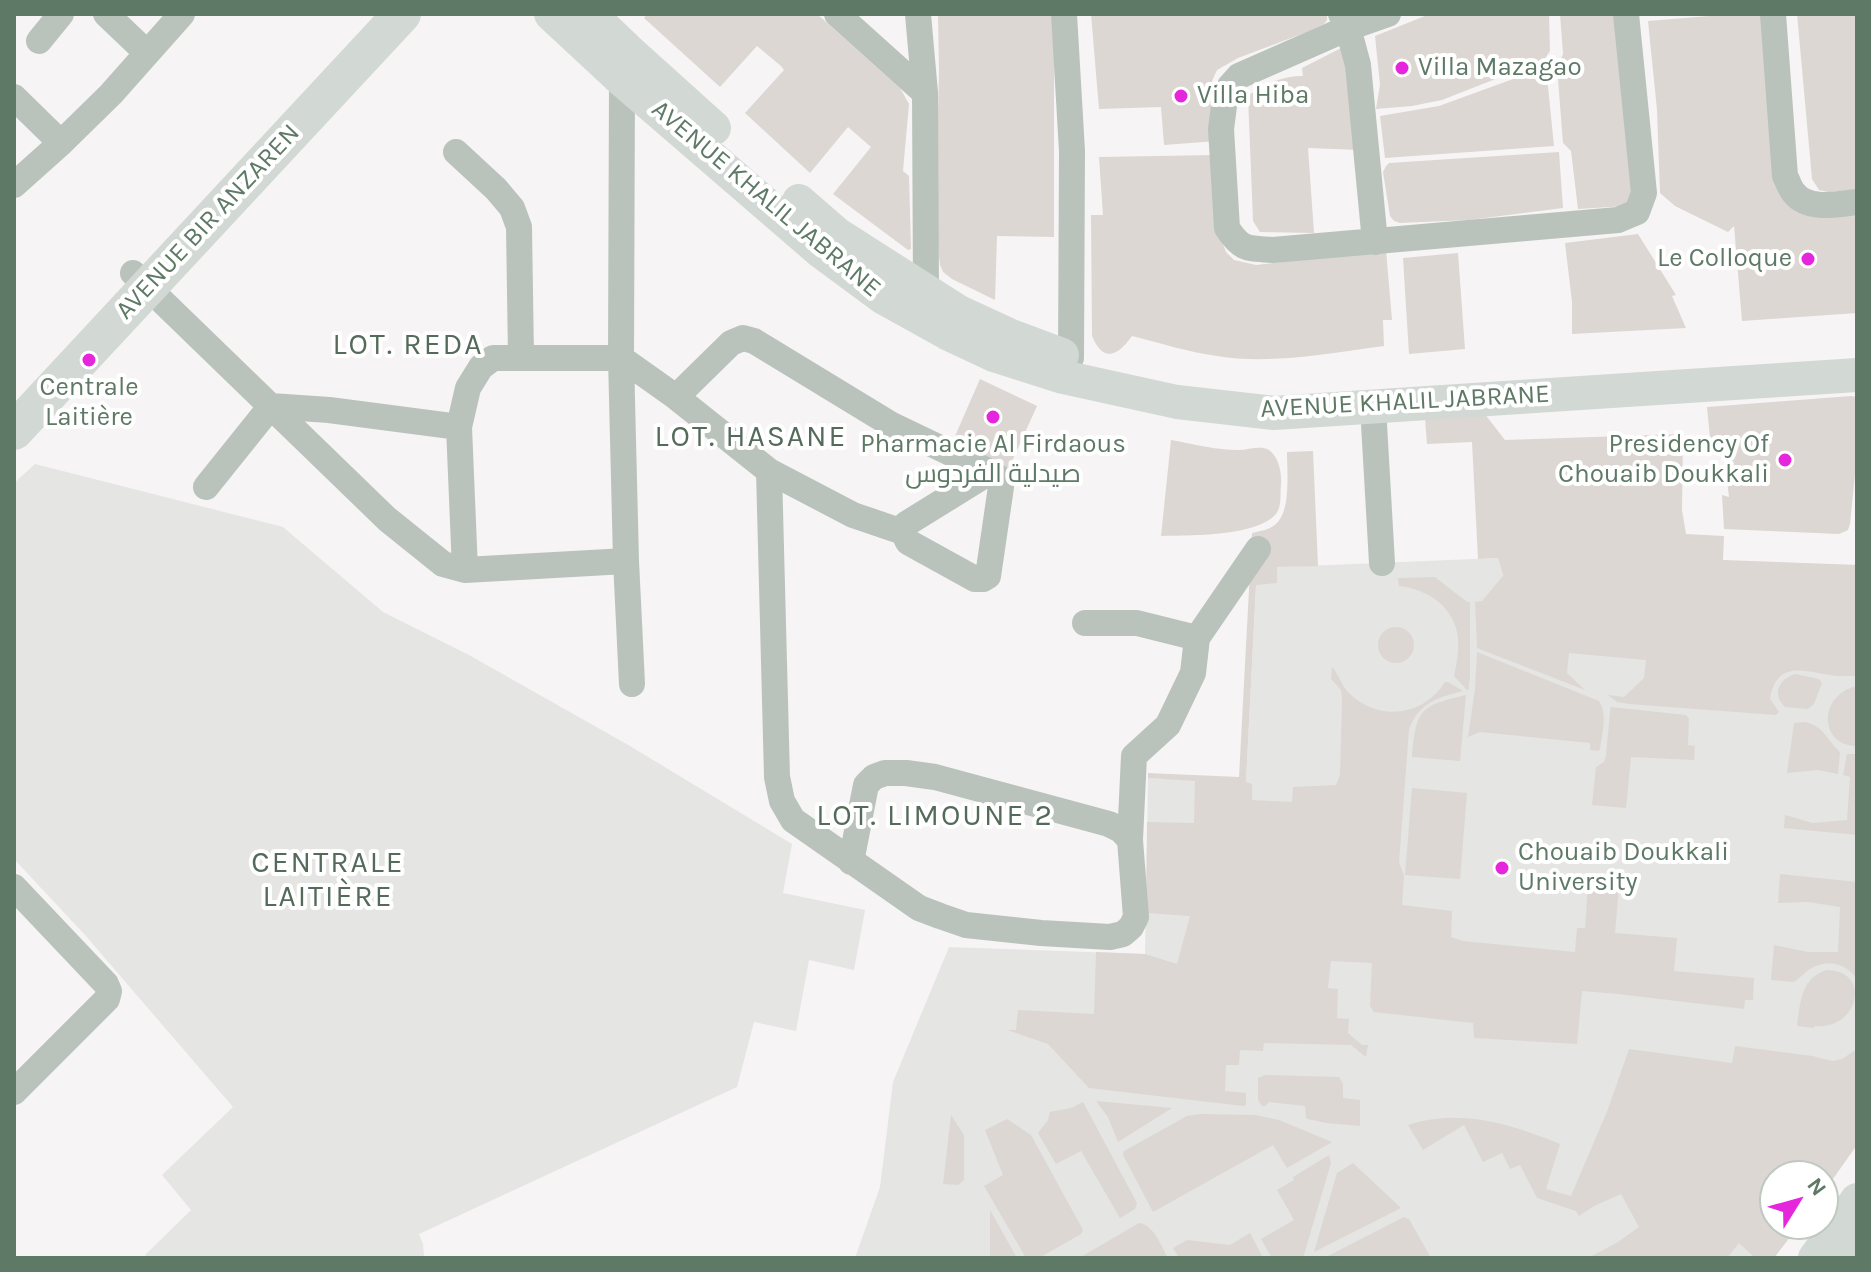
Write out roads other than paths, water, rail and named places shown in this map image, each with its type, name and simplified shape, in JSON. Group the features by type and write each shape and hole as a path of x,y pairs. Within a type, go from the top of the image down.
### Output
{"highway":[{"name":"AVENUE BIR ANZAREN","path":"14,431 140,280 371,14"},
{"name":"AVENUE BIR ANZAREN","path":"14,403 402,14"}],"main road":[{"name":"AVENUE KHALIL JABRANE","path":"551,14 624,64 818,233 884,298 924,305 994,355 1137,377 1214,393 1275,394 1394,391 1857,361"},
{"name":"AVENUE KHALIL JABRANE","path":"590,14 624,64"},
{"name":"AVENUE KHALIL JABRANE","path":"1067,368 1177,402 1274,413 1857,375"},
{"path":"1815,1258 1857,1200"},
{"path":"1850,1258 1857,1249"}],"street":[{"path":"39,41 61,14"},
{"path":"106,14 147,53"},
{"path":"14,185 111,94 182,14"},
{"path":"837,14 925,93"},
{"path":"918,14 925,93 924,305"},
{"path":"1064,14 1072,151 1067,368"},
{"path":"1388,14 1344,21 1239,76 1230,86 1225,98 1221,129 1227,228 1246,248 1273,250 1618,220 1637,212 1644,193 1626,14"},
{"path":"1773,14 1785,176 1794,193 1805,202 1825,205 1857,202"},
{"path":"1344,21 1361,82 1375,242"},
{"path":"624,64 621,358 632,684"},
{"path":"14,97 61,143"},
{"path":"456,152 512,208 519,227 521,357"},
{"path":"140,280 387,519 443,564 465,570 626,561"},
{"path":"465,570 459,427 468,388 481,367 493,358 621,358 769,471 853,515 903,532 908,542 975,579 988,576 1001,487 998,477 990,472 892,425 754,341 743,338 731,343 676,397"},
{"path":"271,406 329,410 459,427"},
{"path":"206,487 271,406"},
{"path":"1373,407 1382,563"},
{"path":"769,471 777,777 782,801 793,820 919,908 966,925 1110,937 1123,934 1131,927 1136,917 1130,840 1134,756 1168,725 1193,673 1197,638 1258,549"},
{"path":"903,532 906,524 990,472"},
{"path":"1085,623 1137,623 1197,638"},
{"path":"851,862 866,785 874,777 885,773 935,777 1109,824 1121,830 1130,840"},
{"path":"14,1092 107,999 109,991 106,984 19,903"}],"place":[{"name":"Villa Mazagao","path":"1402,68"},
{"name":"Villa Hiba","path":"1181,96"},
{"name":"Le Colloque","path":"1808,259"},
{"name":"Centrale Laitière","path":"89,360"},
{"name":"Pharmacie Al Firdaous صيدلية الفردوس","path":"993,417"},
{"name":"Presidency Of Chouaib Doukkali","path":"1785,460"},
{"name":"Chouaib Doukkali University","path":"1502,868"}],"district":[{"name":"LOT. REDA","path":"408,345"},
{"name":"LOT. HASANE","path":"751,437"},
{"name":"LOT. LIMOUNE 2","path":"935,816"},
{"name":"CENTRALE LAITIÈRE","path":"328,880"}]}
